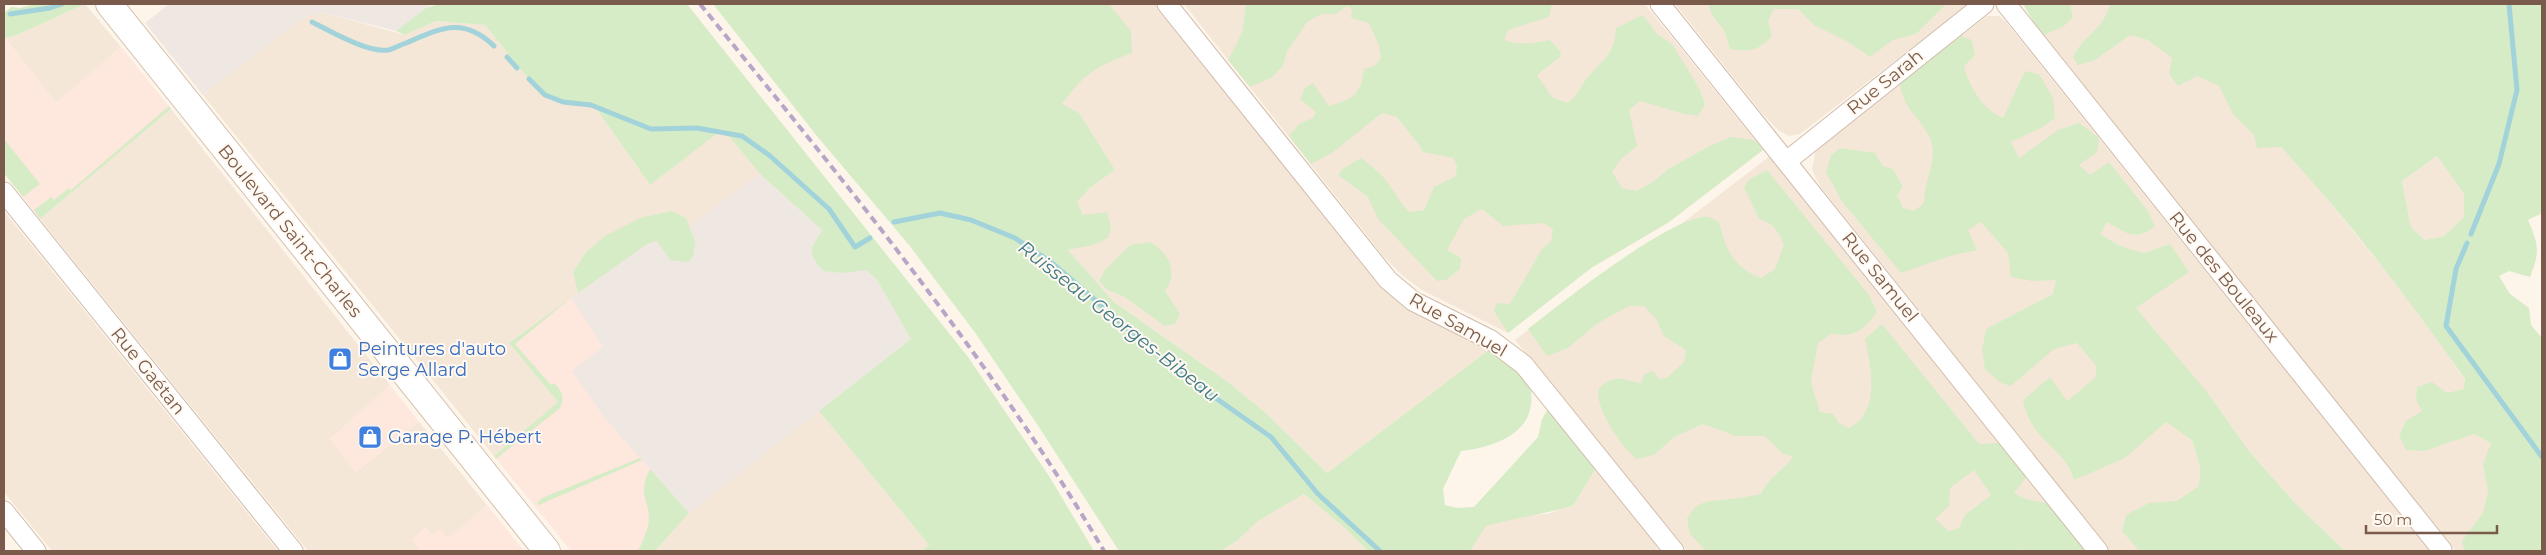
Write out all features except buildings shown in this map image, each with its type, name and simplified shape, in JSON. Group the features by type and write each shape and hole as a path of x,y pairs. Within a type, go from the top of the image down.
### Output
{"street":[{"name":"Boulevard Saint-Charles","path":"109,4 547,551"},
{"name":"Rue Samuel","path":"1167,4 1388,280 1413,301 1490,340 1524,365 1674,551"},
{"name":"Rue Samuel","path":"1660,4 2098,551"},
{"name":"Rue Sarah","path":"1787,161 1984,4"},
{"name":"Rue des Bouleaux","path":"2006,4 2442,550"},
{"name":"Rue Gaétan","path":"4,192 292,551"},
{"path":"4,511 36,551"}],"shaded area":[{"path":"85,4 121,47 56,103 5,38 17,35"},
{"path":"169,4 432,4 396,31 324,13 308,16 294,24 203,95 145,23"},
{"path":"1101,4 1157,4 1396,300 1414,312 1458,331 1490,349 1327,473 1266,413 1228,382 1114,302 1068,250 1092,245 1095,215 1083,215 1077,202 1090,188 1115,170 1075,124 1033,82"},
{"path":"1184,4 1645,4 1763,150 1669,222 1591,268 1508,333 1422,290 1403,276 1383,256"},
{"path":"1675,4 1969,4 1800,134 1789,136 1779,131 1761,112"},
{"path":"2023,4 2167,4 2281,147 2306,173 2414,306 2541,490 2462,551 2456,551 2042,36"},
{"path":"324,13 405,35 436,21 485,25 543,97 595,107 650,185 723,128 760,174 678,235 509,343 558,402 494,456 203,95 294,24 308,16"},
{"path":"1987,16 1999,16 2005,21 2430,551 2345,551 2297,505 2249,451 2207,392 2192,440 2200,466 2199,486 2237,551 2110,551 1820,186 1812,170 1816,149"},
{"path":"4,37 56,103 121,47 171,109 40,219 4,173"},
{"path":"171,109 390,385 330,439 356,472 419,422 487,505 448,539 432,535 425,528 412,540 421,551 308,551 40,219"},
{"path":"1770,156 2088,551 1687,551 1515,340 1589,282 1681,224"},
{"path":"2437,156 2464,194 2464,217 2444,236 2425,240 2411,227 2402,181"},
{"path":"760,174 877,280 911,339 689,513 655,551 571,551 494,456 558,402 509,343 647,244 678,235"},
{"path":"760,174 877,280 911,339 689,513 604,417 572,371 603,347 571,298 647,244 678,235"},
{"path":"4,211 278,551 52,551 4,492"},
{"path":"390,385 419,422 356,472 330,439"},
{"path":"819,411 929,545 921,551 655,551 689,513"},
{"path":"1596,468 1645,528 1659,551 1470,551 1485,526 1526,515 1546,514 1573,506"},
{"path":"1304,494 1347,530 1368,551 1221,551 1238,540 1258,521"},
{"path":"487,505 524,551 421,551 411,540 426,528 432,535 440,528 448,539"}],"green space":[{"path":"35,4 85,4 17,35 5,38 4,13 11,7 20,8"},
{"path":"439,4 687,4 968,357 1049,476 1094,551 921,551 929,545 819,411 911,339 877,280 866,270 843,273 823,271 812,255 815,242 822,230 760,174 723,129 650,185 595,107 543,97 485,25 436,21 405,35 396,31 426,8"},
{"path":"713,4 1109,4 1131,31 1132,53 1109,62 1085,77 1062,104 1079,113 1115,170 1090,188 1077,202 1083,215 1107,212 1111,227 1108,238 1093,245 1068,250 1114,302 1228,382 1266,413 1327,473 1490,349 1519,373 1529,384 1531,404 1528,415 1523,424 1506,438 1484,447 1461,451 1443,489 1445,505 1457,508 1474,507 1538,437 1542,419 1548,409 1596,468 1573,506 1486,526 1470,551 1368,551 1347,530 1304,494 1258,521 1238,540 1221,551 1119,551 976,334 909,245 816,135"},
{"path":"1246,4 1552,4 1549,17 1508,30 1504,40 1533,43 1550,40 1561,52 1560,57 1537,75 1552,97 1567,103 1577,94 1587,78 1607,56 1613,45 1616,28 1643,15 1657,34 1672,44 1699,88 1705,104 1698,116 1640,101 1629,110 1637,146 1621,159 1612,172 1622,188 1636,191 1653,182 1668,169 1730,137 1755,140 1763,150 1669,222 1591,268 1508,333 1494,311 1497,303 1510,304 1542,249 1551,241 1553,229 1544,223 1503,226 1482,209 1464,219 1447,250 1461,258 1460,269 1446,280 1437,281 1378,219 1368,197 1338,175 1344,168 1361,158 1384,178 1409,212 1424,210 1434,187 1456,176 1457,166 1453,158 1423,152 1397,117 1382,113 1332,153 1311,164 1289,136 1300,123 1313,118 1316,112 1300,99 1305,88 1313,83 1329,106 1344,101 1358,90 1363,78 1364,69 1374,66 1381,58 1379,46 1369,23 1351,18 1352,10 1347,6 1336,14 1322,14 1307,22 1287,52 1283,66 1271,78 1250,87 1228,60 1242,33"},
{"path":"1708,4 1946,4 1916,34 1893,40 1870,57 1848,42 1814,25 1798,9 1774,9 1768,21 1772,36 1763,45 1748,50 1730,49 1724,30 1712,15"},
{"path":"2023,4 2070,4 2073,17 2064,26 2042,36"},
{"path":"2110,4 2542,4 2542,213 2528,220 2536,242 2537,255 2530,277 2509,271 2499,276 2510,294 2529,308 2531,325 2542,338 2542,551 2462,551 2464,550 2462,541 2483,513 2488,492 2483,464 2491,443 2474,434 2424,451 2406,450 2399,435 2406,421 2422,411 2416,400 2417,387 2432,382 2447,393 2464,389 2465,379 2377,260 2306,174 2281,147 2257,148 2254,135 2233,114 2219,86 2197,76 2178,86 2169,74 2172,58 2148,40 2130,35 2095,60 2078,65 2073,57 2099,26","holes":["2437,156 2464,194 2464,217 2444,236 2425,240 2411,227 2402,181"]},
{"path":"1961,36 1972,40 1975,55 1964,66 1969,81 1983,103 1996,115 2003,118 2025,71 2039,74 2053,98 2055,118 2041,128 2011,142 2019,158 2058,130 2079,123 2099,138 2097,152 2079,165 2090,175 2109,162 2147,210 2155,226 2142,234 2136,235 2107,222 2100,234 2120,246 2144,253 2170,244 2189,272 2136,308 2207,392 2249,451 2297,505 2345,551 2139,551 2122,531 2126,515 2149,503 2177,501 2199,486 2200,466 2192,440 2166,422 2125,458 2074,480 2070,469 2063,459 2033,426 2023,400 2050,377 2067,401 2095,378 2097,367 2077,343 2054,349 2011,386 2001,383 1985,369 1982,350 1986,329 2053,294 2056,280 2032,281 2011,277 2008,253 1981,222 1968,230 1977,250 1950,256 1901,273 1841,200 1826,172 1831,155 1840,148 1875,153 1883,166 1893,169 1903,187 1897,195 1903,208 1914,211 1924,203 1933,146 1928,134 1907,105 1899,83"},
{"path":"169,106 171,109 40,219 34,210 51,197 54,200 69,188 71,190"},
{"path":"4,139 40,184 23,197 4,173"},
{"path":"1767,170 1869,295 1877,312 1858,331 1839,335 1831,334 1818,343 1811,382 1820,412 1833,414 1839,423 1849,428 1859,421 1866,411 1870,400 1871,388 1870,363 1865,339 1882,324 1979,444 2001,443 2027,476 2014,493 2026,499 2050,504 2087,551 2025,551 2019,549 2015,551 1706,551 1690,534 1687,519 1691,512 1700,504 1761,494 1767,483 1793,457 1782,453 1765,436 1736,436 1703,424 1674,437 1654,455 1637,459 1631,454 1606,419 1599,401 1598,390 1607,382 1618,379 1641,383 1644,374 1653,371 1659,379 1667,378 1684,362 1686,350 1664,336 1656,319 1644,306 1629,306 1598,323 1568,348 1547,356 1528,329 1617,262 1670,229 1692,220 1709,217 1719,222 1732,256 1737,263 1751,273 1761,278 1775,269 1784,245 1775,229 1759,219 1744,187 1750,179","holes":["1974,470 1991,495 1965,515 1959,528 1949,531 1935,519 1949,506 1950,488"]},
{"path":"671,211 686,218 695,242 693,257 688,262 670,260 657,241 647,244 578,293 573,272 587,251 605,236 640,218"},
{"path":"1151,242 1163,252 1170,264 1171,277 1165,291 1180,314 1175,324 1165,326 1123,296 1107,290 1099,281 1105,270 1130,245"},
{"path":"571,298 515,344 551,385 554,383 559,389 562,394 562,404 560,408 496,459 494,456 558,402 509,343"},
{"path":"640,458 642,460 539,505 537,503 542,498"},
{"path":"650,469 689,513 655,551 638,551 649,520 644,485"}],"waterway":[{"name":"Ruisseau Georges-Bibeau","path":"10,14 50,8 62,4"},
{"path":"2471,234 2499,164 2517,90 2509,4"},
{"name":"Ruisseau Georges-Bibeau","path":"312,22 360,45 380,50 388,50 441,29 451,28 462,28 472,31 494,46"},
{"name":"Ruisseau Georges-Bibeau","path":"507,57 517,68"},
{"name":"Ruisseau Georges-Bibeau","path":"529,79 545,95 563,102 591,105 651,129 697,128 742,136 769,155 829,209 855,247 870,238"},
{"name":"Ruisseau Georges-Bibeau","path":"894,222 940,213 971,220 1015,238 1052,263 1176,370 1271,437 1318,494 1380,551"},
{"path":"2467,243 2456,269 2446,326 2542,457"}],"railway":[{"path":"700,4 860,203 963,338 1059,478 1104,551"}],"place":[{"name":"Peintures d'auto Serge Allard","path":"340,359"},
{"name":"Garage P. Hébert","path":"370,437"}]}
